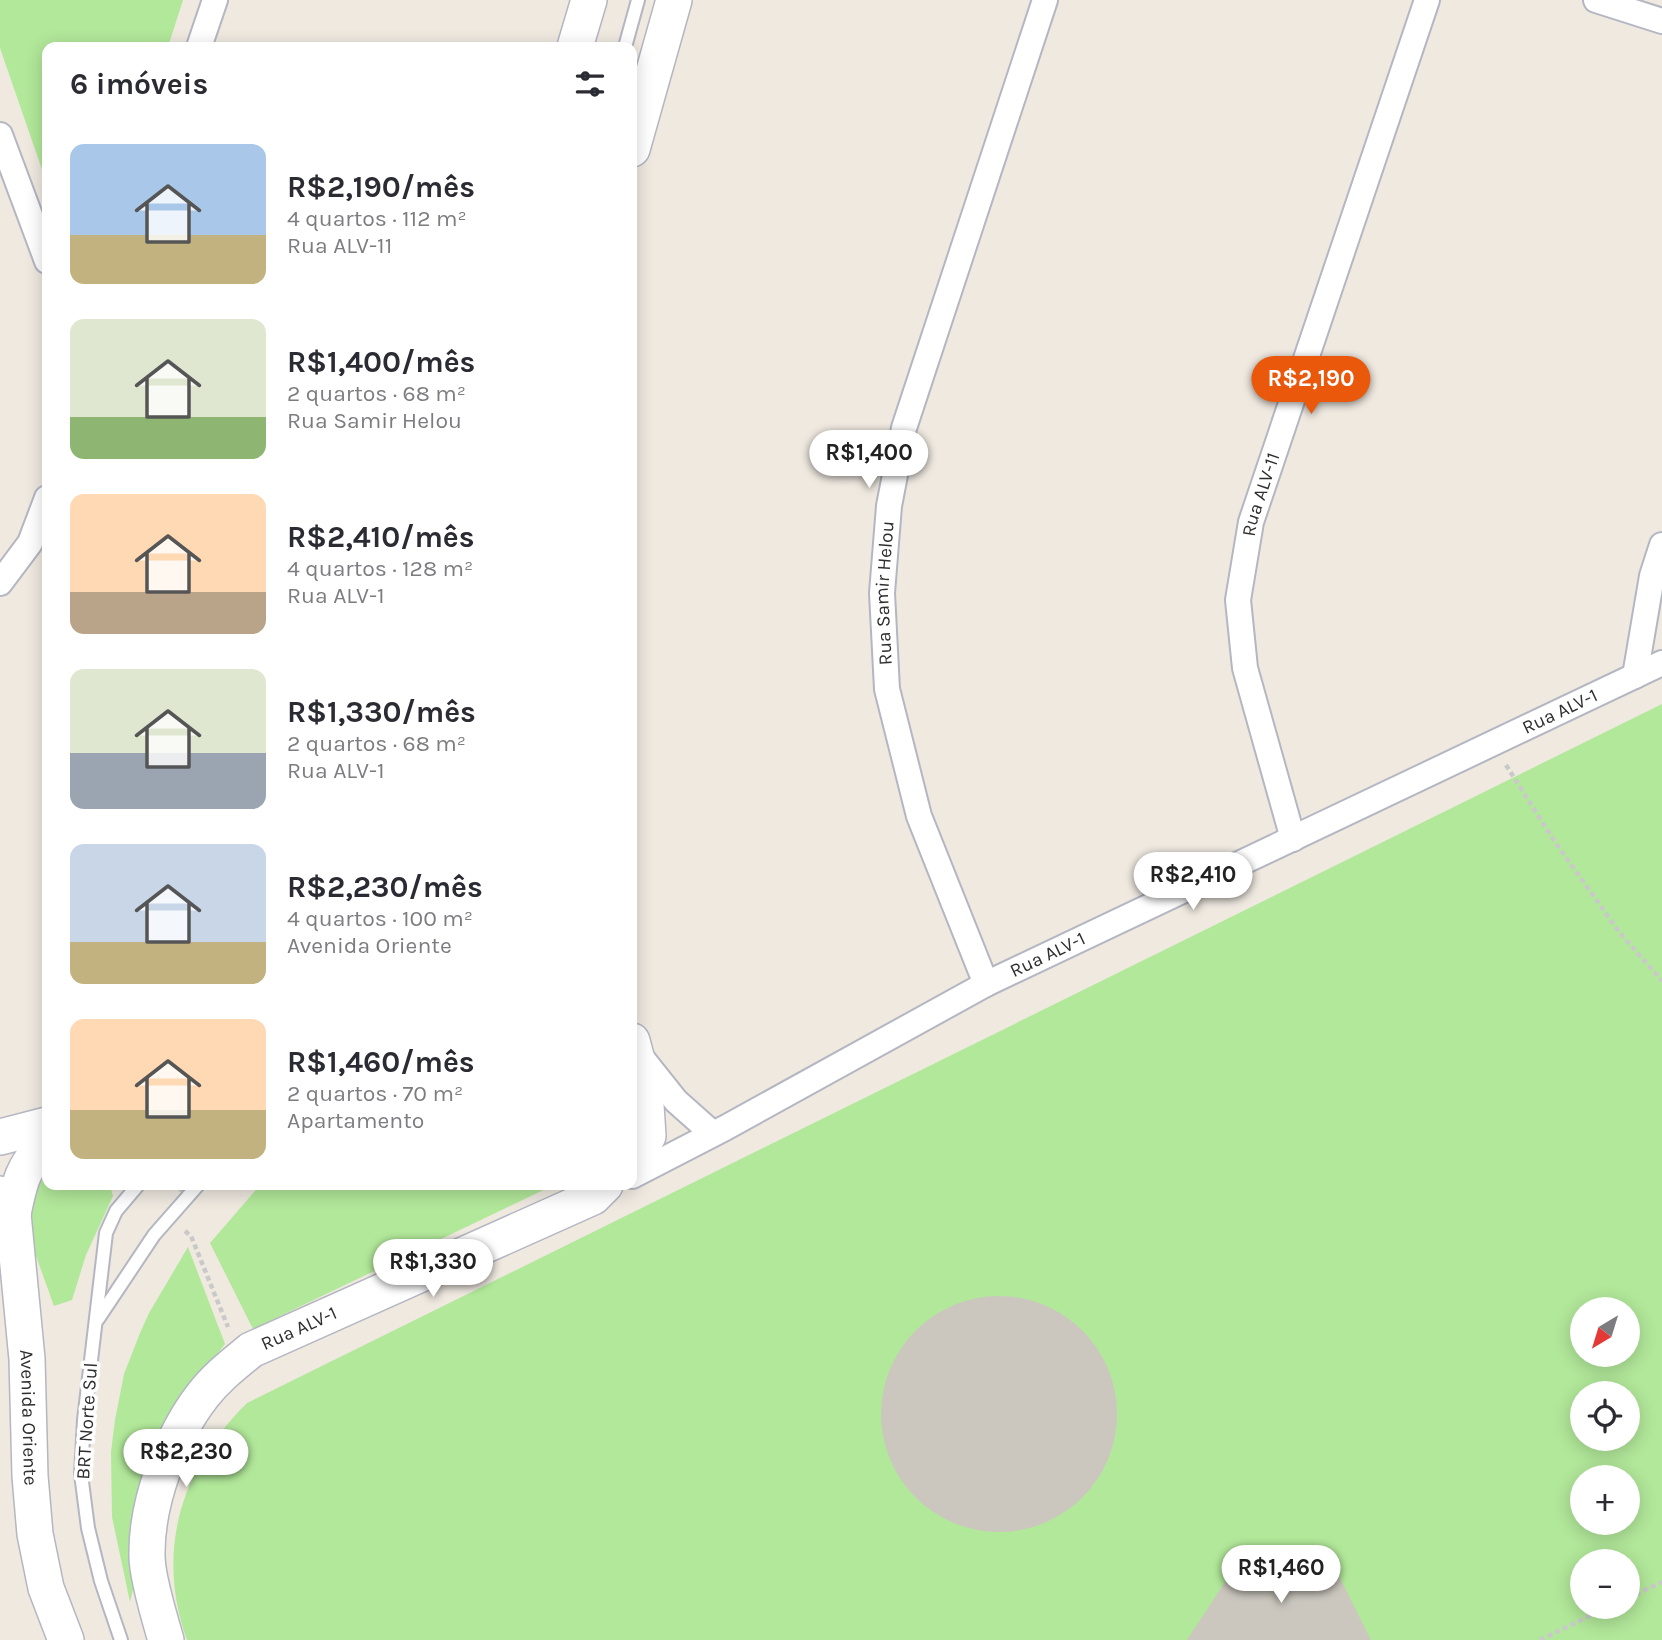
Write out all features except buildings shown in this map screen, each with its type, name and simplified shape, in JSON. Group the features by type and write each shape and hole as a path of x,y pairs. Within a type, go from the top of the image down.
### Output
{"main road":[{"path":"576,42 589,0"},
{"path":"637,131 674,0"},
{"path":"637,1060 645,1090 648,1136 637,1152"},
{"path":"0,1137 42,1126"},
{"name":"Avenida Oriente","path":"42,1146 20,1177 7,1204 27,1359 30,1476 35,1534 46,1588 66,1640"},
{"name":"Rua ALV-1","path":"246,1354 602,1190"},
{"path":"166,1640 146,1557 160,1479 203,1395 246,1354"}],"street":[{"path":"201,42 215,0"},
{"name":"Rua Samir Helou","path":"986,984 919,816 887,690 882,593 889,506 904,428 1045,0"},
{"name":"Rua ALV-11","path":"1293,839 1245,668 1238,600 1251,522 1427,0"},
{"path":"1596,0 1662,21"},
{"path":"0,135 42,248"},
{"path":"0,583 30,543 42,511"},
{"path":"1635,676 1652,576 1662,545"},
{"name":"Rua ALV-1","path":"637,1173 986,984 1662,663"},
{"path":"637,1050 676,1101 712,1133"}],"lane":[{"path":"626,42 638,0"},
{"name":"BRT Norte Sul","path":"121,1640 100,1581 88,1528 82,1474 84,1420 109,1223 134,1190"},
{"name":"BRT Norte Sul","path":"96,1323 154,1235 193,1190"}],"path":[{"path":"1493,744 1553,839 1619,932 1662,981"},
{"path":"168,1218 191,1236 246,1354"},
{"path":"1640,1592 1662,1582"},
{"path":"1540,1640 1584,1619"}],"green space":[{"path":"0,0 183,0 170,42 42,42 42,170 0,48"},
{"path":"1662,704 1662,1640 187,1640 178,1607 174,1575 180,1512 205,1455 224,1428 247,1403"},
{"path":"42,1168 42,1190 111,1190 113,1196 86,1255 72,1300 54,1306 31,1242 29,1190"},
{"path":"256,1190 544,1190 253,1329 210,1243"},
{"path":"188,1247 225,1344 195,1382 130,1602 112,1517 111,1452 115,1420 124,1374 140,1333"}]}
